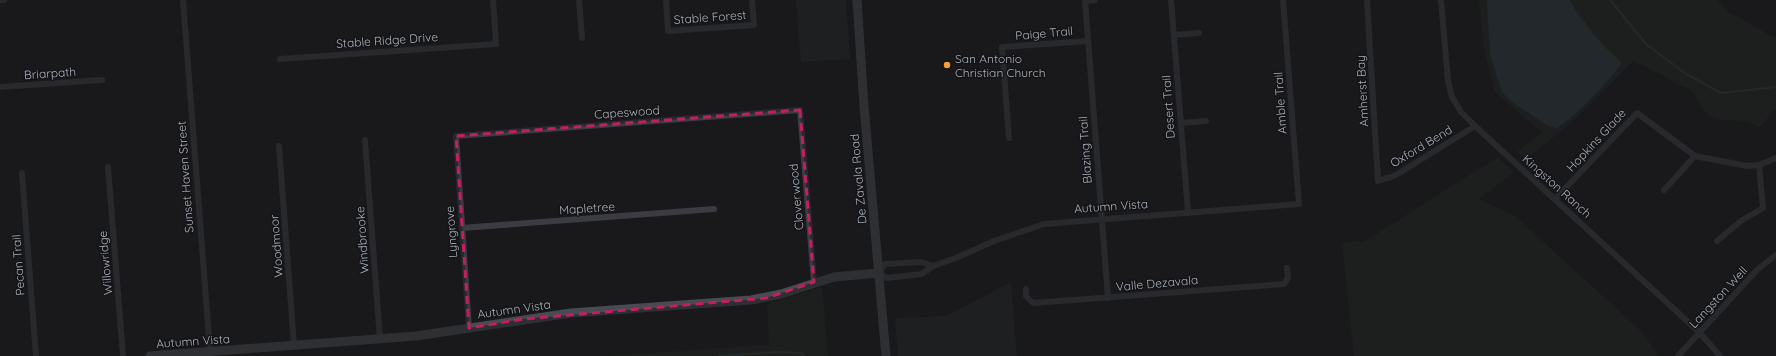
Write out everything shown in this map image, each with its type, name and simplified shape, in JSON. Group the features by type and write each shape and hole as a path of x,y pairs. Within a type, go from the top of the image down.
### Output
{"street":[{"name":"Sunset Haven Street","path":"183,0 210,352"},
{"name":"Stable Ridge Drive","path":"280,59 496,44 493,0"},
{"path":"579,0 582,38"},
{"name":"Stable Forest","path":"666,0 668,31 754,25 752,0"},
{"name":"De Zavala Road","path":"857,0 864,106 886,356"},
{"path":"1085,0 1095,0"},
{"name":"Blazing Trail","path":"1085,0 1108,298"},
{"name":"Desert Trail","path":"1171,0 1188,212"},
{"name":"Amble Trail","path":"1283,0 1299,204"},
{"name":"Amherst Bay","path":"1367,0 1378,182"},
{"name":"Kingston Ranch","path":"1441,0 1448,81 1452,97 1461,112 1700,333 1720,356"},
{"path":"1174,35 1199,33"},
{"name":"Paige Trail","path":"1009,138 1002,47 1088,41"},
{"name":"Briarpath","path":"0,87 102,80"},
{"name":"Capeswood","path":"456,136 800,110"},
{"name":"Cloverwood","path":"800,110 814,282"},
{"name":"Hopkins Glade","path":"1555,199 1636,113 1695,156"},
{"path":"1181,123 1206,121"},
{"name":"Oxford Bend","path":"1378,182 1396,174 1475,126"},
{"name":"Lyngrove","path":"456,136 469,328"},
{"name":"Windbrooke","path":"365,140 380,339"},
{"name":"Woodmoor","path":"279,146 294,345"},
{"path":"1664,190 1695,156 1733,164 1759,165 1776,158"},
{"path":"1717,241 1741,221 1763,208 1759,165"},
{"name":"Willowridge","path":"108,168 123,356"},
{"name":"Pecan Trail","path":"22,173 36,356"},
{"name":"Autumn Vista","path":"150,356 416,336 571,313 766,298 814,282 842,276 879,273 887,278 922,274 933,266 1030,228 1059,222 1299,204"},
{"name":"Mapletree","path":"462,228 714,209"},
{"name":"Langston Well","path":"1678,356 1757,270 1776,255"},
{"name":"Autumn Vista","path":"879,273 885,264 921,262 933,266"},
{"name":"Valle Dezavala","path":"1026,289 1026,296 1033,304 1284,284 1288,278 1287,268"}],"highlighted area":[{"path":"800,110 814,282 766,298 523,319 469,328 456,136"}],"shaded area":[{"path":"796,0 846,0 850,59 801,62"},
{"path":"1479,0 1717,0 1729,12 1771,36 1776,37 1776,109 1759,127 1747,122 1714,118 1706,113 1691,90 1633,61 1582,113 1525,159 1517,152 1544,131 1538,129 1495,92 1484,50"},
{"path":"1487,0 1569,0 1593,33 1621,62 1620,66 1598,91 1574,114 1557,128 1548,126 1512,102 1502,92 1490,54"},
{"path":"1498,157 1514,172 1479,199 1515,216 1641,331 1659,356 1354,356 1342,243 1365,241"},
{"path":"1011,282 1017,356 898,356 895,318 946,316"},
{"path":"822,287 828,356 607,356 769,345 767,304"}],"waterway":[{"path":"1610,0 1646,44 1686,74 1721,93 1776,87"},
{"path":"719,356 776,352 801,353 804,356"}],"place":[{"name":"San Antonio Christian Church","path":"947,65"}]}
